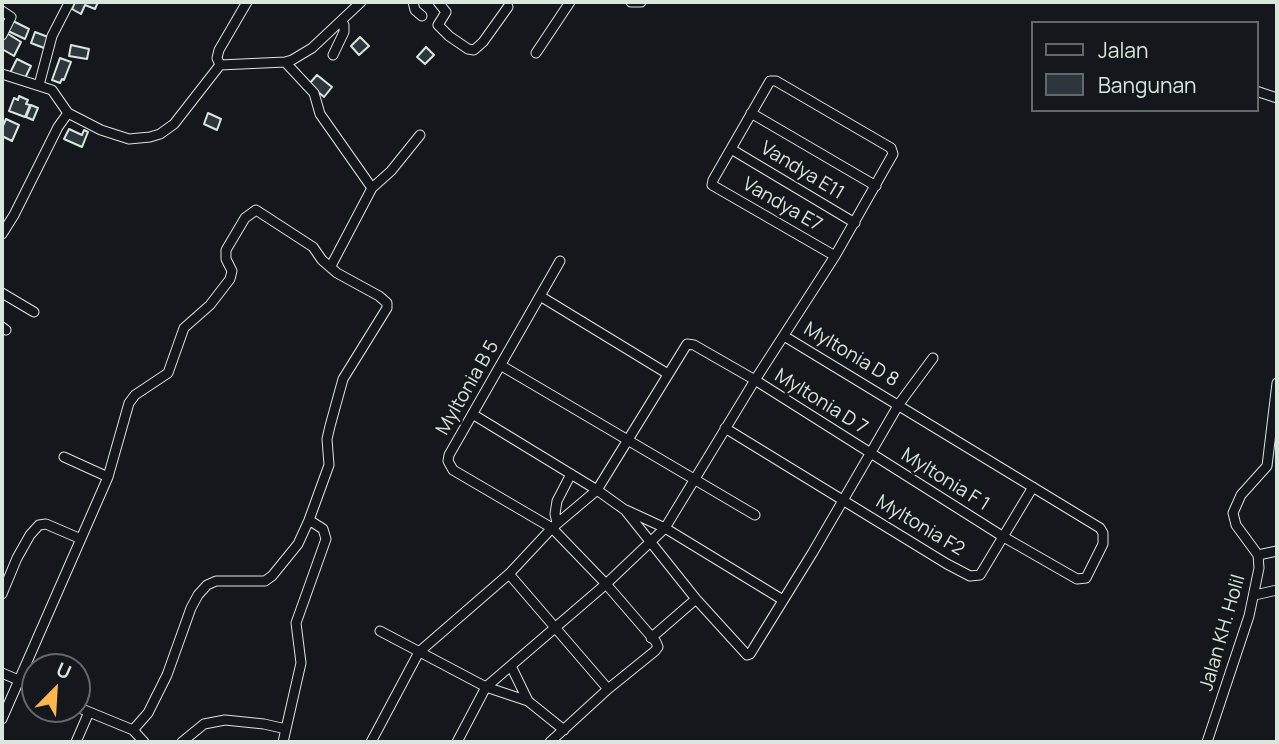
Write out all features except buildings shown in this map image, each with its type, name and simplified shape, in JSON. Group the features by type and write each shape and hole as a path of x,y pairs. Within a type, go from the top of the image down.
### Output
{"street":[{"path":"220,65 217,58 219,50 247,2"},
{"path":"220,65 285,62 312,48 361,2"},
{"path":"413,2 415,10 422,16"},
{"path":"438,2 446,12 439,21 440,28 468,49 474,50 508,7"},
{"path":"536,53 570,2"},
{"path":"631,2 641,2"},
{"path":"38,85 52,36 69,3"},
{"path":"2,11 11,19 2,35"},
{"path":"333,55 344,32 341,21"},
{"path":"285,62 314,93 324,120 373,188"},
{"path":"2,75 38,85 56,94 68,113 101,130 129,139 160,134 183,114 220,65"},
{"path":"457,742 486,687 606,584 665,528 755,380 835,257 893,154 891,148 776,81 770,81 731,149"},
{"path":"1258,92 1277,98"},
{"path":"2,234 68,113"},
{"path":"751,113 876,186"},
{"path":"331,266 373,188 391,171 420,135"},
{"name":"Vandya E7","path":"731,149 712,183 835,257"},
{"name":"Vandya E11","path":"731,149 855,223"},
{"path":"2,719 108,477 129,403 135,394 168,373 184,328 210,305 230,279 232,271 226,259 226,250 251,212 256,210 313,247 322,260 337,273 384,299 387,308 343,379 327,439 329,464 298,544 265,581 216,581 207,585 198,595 193,601 167,675 148,713 134,730"},
{"name":"Myltonia B 5","path":"555,526 453,470 449,465 449,455 560,261"},
{"path":"2,293 34,312"},
{"path":"371,742 419,652 509,573 555,526 597,489 668,374 540,296"},
{"name":"Myltonia D 8","path":"784,336 1100,528 1103,544 1086,578 1077,579"},
{"name":"Myltonia D 7","path":"668,374 684,345 690,344 755,380 869,453"},
{"path":"625,510 696,599 747,655 750,654 899,404 933,358"},
{"path":"502,366 755,515"},
{"name":"Jalan KH. Holil","path":"1207,742 1238,654 1255,595 1258,555 1236,525 1233,513 1241,495 1267,466 1277,383"},
{"path":"474,415 597,489 625,510 665,528 783,600"},
{"name":"Myltonia F2","path":"725,428 970,576 980,575 1002,536"},
{"name":"Myltonia F 1","path":"869,453 1077,579"},
{"path":"64,457 108,477"},
{"path":"551,742 658,647 555,526 557,501 571,474"},
{"path":"1002,536 1033,487"},
{"path":"283,742 301,663 296,623 326,539 323,528 309,520"},
{"path":"2,594 23,547 39,525 46,524 81,538"},
{"path":"1258,555 1277,551"},
{"path":"509,573 608,689"},
{"path":"1255,595 1277,590"},
{"path":"652,638 696,599"},
{"path":"380,631 486,687 528,701 564,730"},
{"path":"511,666 528,701"},
{"path":"2,673 21,681"},
{"path":"91,713 134,730 144,742"},
{"path":"182,742 211,721 231,720 286,729"},
{"path":"76,742 84,723"}]}
